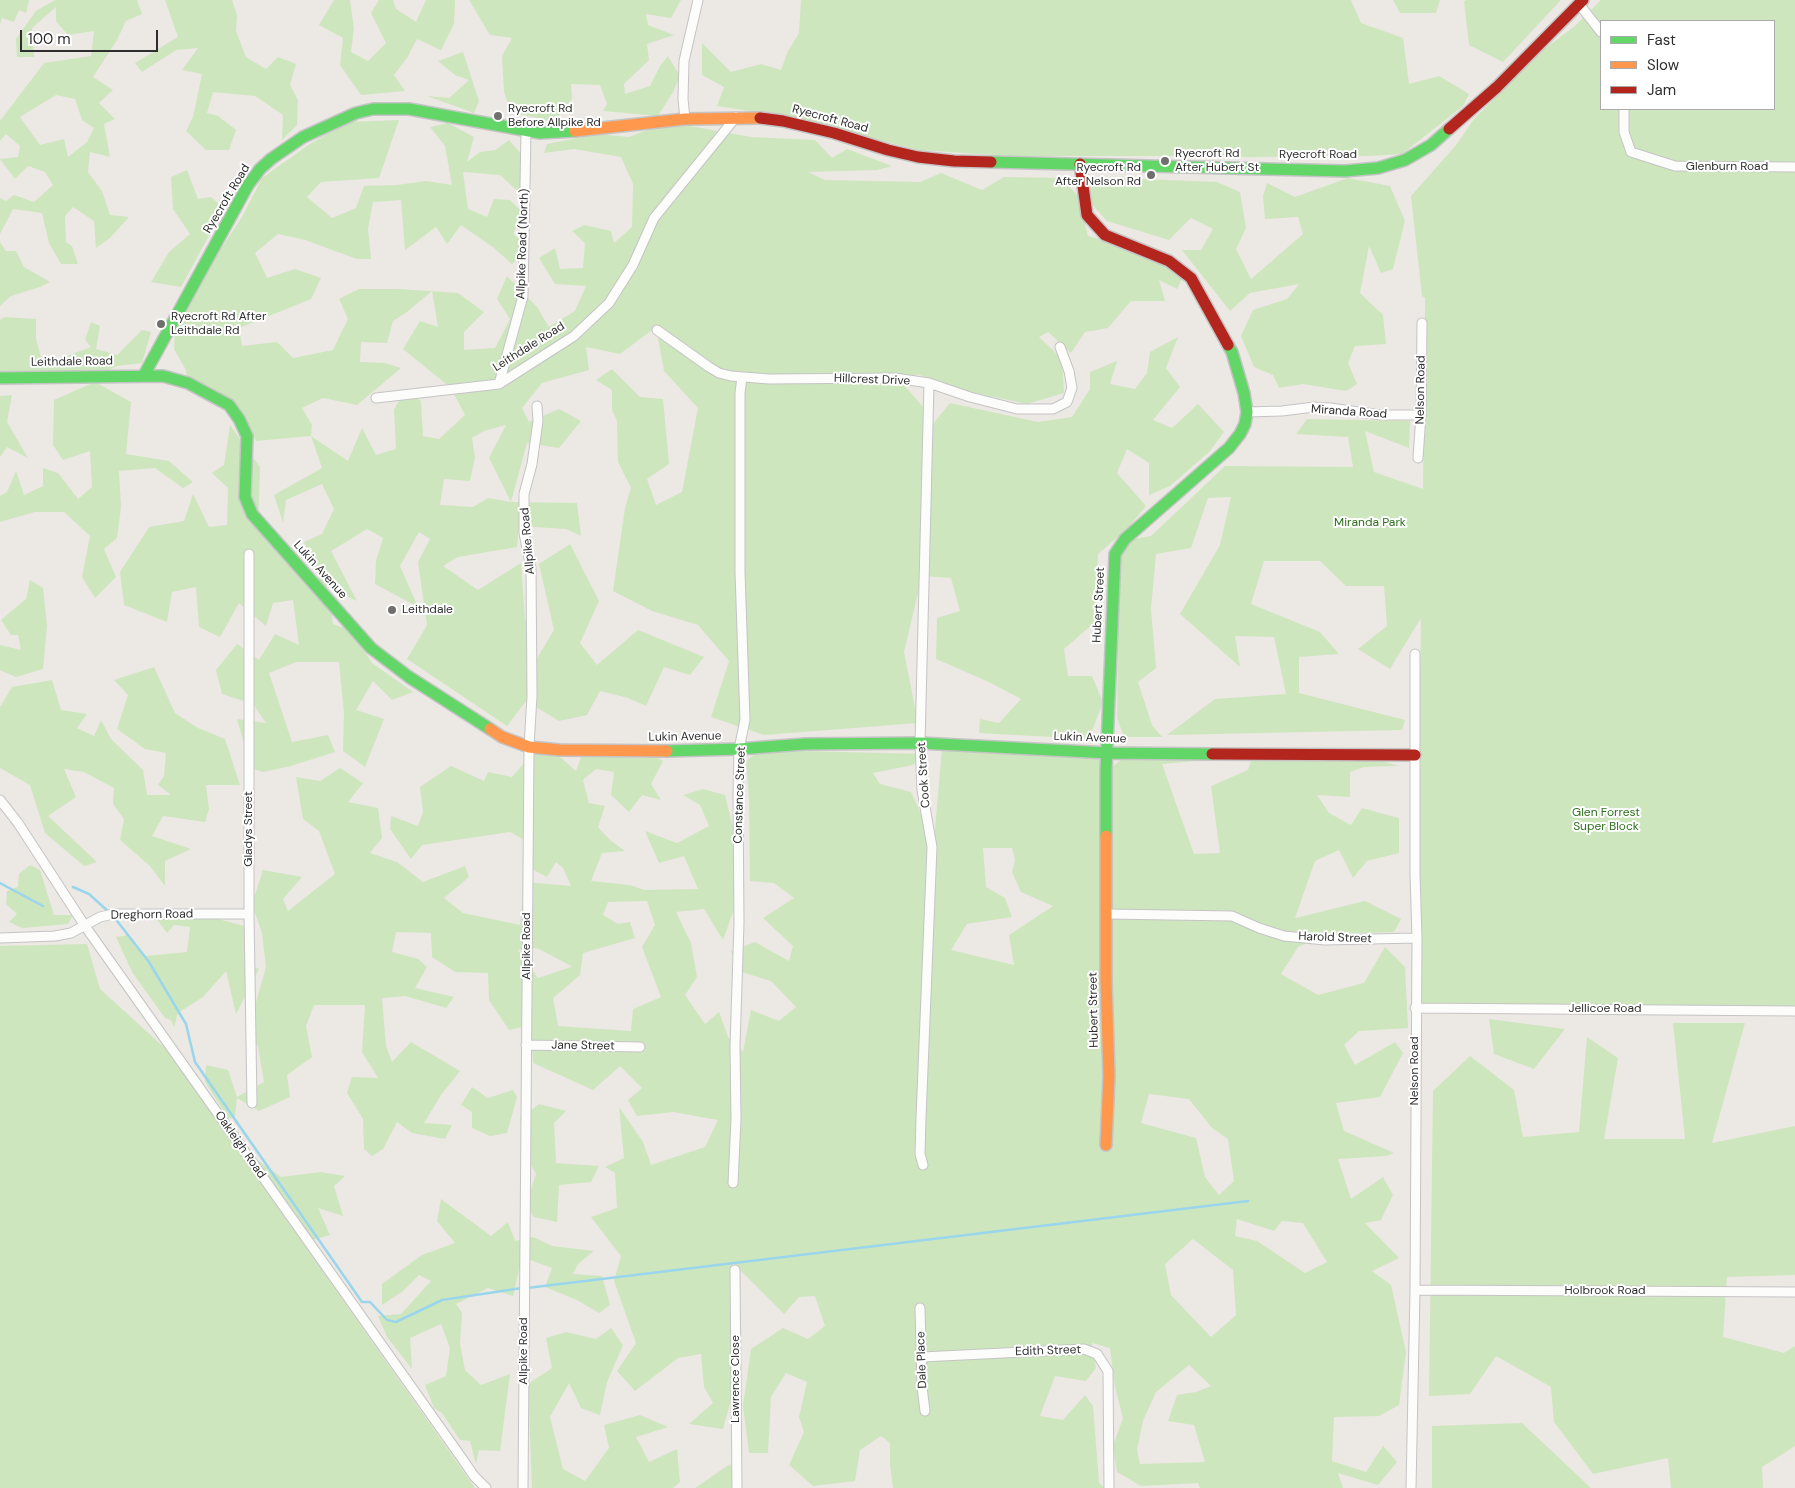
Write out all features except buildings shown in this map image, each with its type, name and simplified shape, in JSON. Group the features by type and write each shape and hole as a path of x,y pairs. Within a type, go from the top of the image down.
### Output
{"street":[{"path":"685,119 683,99 684,61 698,0"},
{"path":"1581,2 1600,30"},
{"name":"Ryecroft Road","path":"144,375 248,186 260,169 303,137 356,113 390,108 409,109 526,132 558,134 685,119 736,117 783,121 918,157 954,161 1345,171 1378,168 1405,160 1431,145 1497,87 1581,2"},
{"name":"Glenburn Road","path":"1624,110 1624,132 1631,152 1675,166 1795,167"},
{"name":"Leithdale Road","path":"376,398 499,384 574,336 609,303 633,265 654,218 736,117"},
{"name":"Allpike Road (North)","path":"499,384 523,296 526,132"},
{"path":"1080,164 1087,215 1105,235 1169,261 1191,278 1232,352 1247,412"},
{"name":"Nelson Road","path":"1418,458 1421,415 1422,322"},
{"name":"Hillcrest Drive","path":"657,330 719,373 769,379 896,378 929,383 970,397 1017,409 1053,409 1067,402 1072,388 1069,371 1060,346"},
{"name":"Leithdale Road","path":"0,378 144,375"},
{"name":"Lukin Avenue","path":"144,375 177,379 229,405 240,420 247,436 244,497 252,514 371,648 409,678 502,737 528,747 560,750 637,752 739,749 804,744 920,743 1108,753 1415,755"},
{"name":"Constance Street","path":"734,1183 736,1120 735,1046 739,923 738,795 739,749 744,720 740,572 740,393 742,377"},
{"name":"Cook Street","path":"923,1165 920,1154 921,1118 932,847 922,790 920,743 929,383"},
{"name":"Allpike Road","path":"523,1488 528,747 532,696 531,568 524,533 524,494 533,455 538,421 537,406"},
{"name":"Miranda Road","path":"1247,412 1282,411 1314,407 1380,415 1421,415"},
{"name":"Hubert Street","path":"1106,1145 1109,1076 1106,979 1106,770 1116,554 1125,539 1229,448 1245,424 1247,412"},
{"name":"Gladys Street","path":"249,554 249,914 252,1103"},
{"name":"Nelson Road","path":"1411,1488 1415,1290 1415,654"},
{"name":"Oakleigh Road","path":"0,800 18,823 85,926 465,1464 486,1488"},
{"name":"Dreghorn Road","path":"0,938 55,936 71,933 100,917 114,914 249,914"},
{"name":"Harold Street","path":"1107,914 1232,916 1259,928 1284,936 1325,940 1416,938"},
{"name":"Jellicoe Road","path":"1415,1008 1795,1010"},
{"name":"Jane Street","path":"526,1045 640,1047"},
{"name":"Lawrence Close","path":"735,1270 736,1488"},
{"name":"Holbrook Road","path":"1415,1290 1795,1292"},
{"name":"Dale Place","path":"920,1308 925,1411"},
{"name":"Edith Street","path":"922,1356 1084,1349 1097,1354 1108,1371 1109,1488"}],"green space":[{"path":"0,0 29,0 26,13 19,10 14,22 2,18 0,24"},
{"path":"55,0 137,0 142,14 126,21 117,40 93,77 113,90 99,103 115,119 104,124 110,157 90,152 88,172 102,191 110,215 129,217 110,238 96,248 94,221 73,207 65,216 66,242 72,246 78,264 61,264 49,243 42,213 13,209 0,234 0,198 6,201 14,195 34,202 53,185 45,172 28,166 15,179 0,159 18,157 20,146 6,134 0,141 0,121 44,63 91,56 94,31 68,35 56,21 56,7 32,28 34,57 17,57 16,39 36,11","holes":["56,95 75,99 82,120 94,128 87,142 68,157 64,139 40,145 20,117"]},
{"path":"165,0 232,0 237,15 236,31 246,57 266,69 278,57 296,64 290,85 298,100 297,125 282,140 283,115 255,96 213,92 207,113 218,116 236,130 229,150 206,150 186,131 193,117 202,74 182,70 198,48 176,50 142,72 135,63 178,37"},
{"path":"334,0 350,0 354,29 351,52 368,61 386,43 371,13 379,0 393,0 396,9 416,22 426,0 455,0 454,24 441,50 417,39 407,58 394,75 405,91 361,95 340,65 343,38 319,25"},
{"path":"469,0 681,0 671,18 646,14 648,25 674,35 647,44 649,60 624,84 625,94 650,86 660,66 668,56 680,76 673,92 658,116 603,111 607,104 600,85 571,84 572,99 554,122 511,112 504,92 502,56 512,38 490,35"},
{"path":"801,0 1351,0 1361,23 1403,38 1409,84 1439,76 1469,94 1463,106 1402,154 1369,156 1010,156 919,150 831,128 762,113 717,106 724,87 702,75 702,43 731,72 761,64 781,70 788,51 799,33"},
{"path":"1393,0 1440,0 1436,13 1400,13"},
{"path":"1561,0 1503,62 1469,45 1464,1"},
{"name":"Glen Forrest Super Block","path":"1601,0 1795,0 1795,1010 1415,1008 1421,618 1390,669 1358,649 1387,626 1384,586 1346,586 1320,561 1264,561 1251,604 1320,632 1339,654 1299,657 1299,693 1405,720 1402,730 1167,735 1215,699 1286,694 1274,637 1235,636 1240,667 1180,614 1220,545 1231,497 1208,498 1191,548 1156,554 1151,609 1156,668 1138,682 1152,725 1162,737 1124,737 1117,718 1117,567 1127,540 1151,536 1225,466 1353,467 1348,437 1296,434 1307,419 1410,421 1409,448 1365,431 1374,472 1423,489 1425,298 1422,296 1411,196 1457,144 1474,119 1544,49 1575,26"},
{"path":"463,52 479,101 474,113 427,96 449,98 469,80 455,75 438,61"},
{"path":"399,120 379,178 321,182 307,197 332,218 356,208 364,186 397,185 426,181 452,185 445,146 430,127 448,123 474,137 467,162 480,152 495,150 509,140 521,154 525,198 500,175 463,172 468,209 487,217 494,199 510,200 524,214 513,233 529,250 512,264 494,248 461,225 447,244 436,227 405,250 401,200 373,202 368,229 371,259 357,259 305,240 278,234 255,253 267,278 295,269 321,278 311,299 239,328 242,346 277,342 293,358 333,350 348,319 339,299 359,289 432,291 393,321 387,343 361,342 360,362 385,363 401,368 357,405 323,398 302,408 312,425 311,436 256,441 237,405 207,385 187,379 186,370 174,349 176,306 190,295 242,217 262,178 307,146 346,122"},
{"path":"668,122 751,137 815,140 832,158 847,149 892,166 877,170 808,172 825,180 920,182 941,173 982,190 1004,177 1061,178 1078,196 1088,236 1131,247 1185,273 1177,289 1159,280 1165,301 1131,301 1108,328 1085,332 1071,353 1048,332 1039,337 1062,359 1064,393 1027,404 961,390 917,374 904,385 924,408 923,436 950,403 1038,422 1072,417 1090,389 1090,372 1117,361 1110,384 1135,389 1147,373 1150,352 1178,337 1166,368 1180,387 1153,420 1172,428 1198,404 1224,432 1210,451 1170,486 1149,495 1149,463 1127,449 1117,473 1146,506 1128,528 1098,554 1094,623 1064,649 1068,676 1092,676 1103,702 1089,739 979,733 980,719 999,723 1021,699 989,682 936,659 937,618 960,611 951,578 922,576 904,652 918,723 764,735 711,717 729,661 698,625 652,611 613,591 625,508 631,488 618,462 617,421 612,410 612,390 596,380 612,369 640,397 663,399 669,464 647,479 656,505 682,492 698,408 664,371 656,327 620,354 586,347 589,370 542,383 522,408 529,422 559,409 581,421 559,448 527,443 511,502 577,503 581,536 566,529 519,526 517,547 458,557 443,566 478,590 521,563 525,619 537,658 554,630 539,564 570,544 599,601 580,643 597,665 638,630 704,657 690,675 664,667 646,706 628,698 600,691 587,715 559,721 526,701 507,726 407,659 427,625 418,562 430,539 419,532 400,566 418,607 375,584 376,561 383,538 367,529 331,551 357,601 321,584 304,542 322,534 334,509 322,484 286,500 283,523 274,495 322,468 311,436 348,461 362,428 376,455 396,449 394,410 405,389 421,401 423,436 439,439 465,415 451,388 403,349 420,321 438,327 432,291 458,293 484,312 464,332 464,350 495,348 510,319 497,299 507,276 537,307 549,327 575,311 586,286 555,284 539,258 555,248 560,269 583,268 585,243 572,231 584,225 611,231 614,243 632,227 633,184 621,157 574,149 544,153 547,144 598,134 629,137","holes":["506,425 489,458 511,502 488,498 473,507 440,505 444,479 470,481 475,457 472,438 484,431"]},
{"path":"187,170 198,199 211,197 224,208 181,287 151,282 169,252 190,234 173,209 171,177"},
{"path":"1093,177 1217,182 1240,192 1246,228 1236,249 1251,279 1303,234 1298,217 1265,219 1263,196 1267,183 1295,197 1348,178 1390,186 1405,221 1393,269 1381,273 1369,246 1360,293 1383,315 1386,344 1355,346 1348,363 1357,384 1346,391 1303,384 1279,388 1273,375 1254,367 1241,336 1253,310 1287,299 1299,284 1250,293 1230,311 1182,250 1201,250 1213,229 1191,218 1169,240 1107,221 1086,198"},
{"path":"0,242 6,251 16,251 24,267 50,282 11,296 0,306"},
{"path":"4,317 36,319 36,339 43,365 91,347 85,340 91,322 100,326 96,349 117,355 142,330 151,332 142,363 117,366 107,371 0,374 0,320"},
{"path":"95,382 131,402 126,454 169,461 193,482 183,488 155,468 119,471 121,507 117,538 104,549 116,577 95,598 82,577 90,536 64,512 35,512 0,522 0,496 7,492 16,471 24,495 43,486 43,468 58,473 78,499 92,487 90,451 63,460 53,445 54,400"},
{"path":"12,395 7,422 28,458 7,447 0,457 0,396"},
{"path":"230,425 260,467 258,530 331,609 333,624 352,631 372,663 413,692 392,700 373,681 356,710 384,719 365,767 343,751 344,713 339,662 296,662 269,673 292,742 328,735 335,752 291,766 263,772 251,768 237,719 266,723 253,704 222,694 216,670 237,644 259,660 275,634 299,645 293,600 273,603 266,626 239,603 220,637 199,627 196,587 172,592 167,622 124,605 120,572 149,527 184,521 193,494 209,527 227,525 228,488 212,473 224,465"},
{"path":"30,580 43,588 47,626 43,669 16,677 0,670 0,645 21,650 18,635 11,635 1,620 26,599"},
{"path":"154,667 175,713 198,728 225,739 240,785 206,785 209,809 205,822 163,816 152,836 191,849 165,861 165,886 150,866 120,840 124,819 113,804 114,788 84,772 64,769 76,797 48,816 97,862 84,866 45,833 30,785 0,768 0,707 12,687 52,680 61,710 87,714 77,728 94,736 101,720 111,739 143,770 147,795 171,795 158,785 164,776 166,753 145,749 117,729 128,695 114,680"},
{"path":"942,747 1098,753 1105,773 1129,753 1219,759 1162,764 1194,854 1220,853 1211,786 1248,770 1253,753 1366,756 1399,766 1364,767 1350,772 1350,797 1317,795 1329,813 1351,825 1362,808 1399,818 1399,853 1367,861 1353,878 1339,850 1315,861 1295,918 1365,901 1401,919 1394,932 1328,934 1298,947 1281,974 1318,995 1364,983 1385,947 1405,967 1408,1028 1359,1031 1344,1045 1355,1065 1395,1042 1403,1053 1380,1097 1336,1103 1344,1131 1394,1153 1386,1156 1338,1159 1351,1199 1383,1177 1393,1195 1381,1220 1365,1223 1399,1258 1372,1271 1391,1285 1406,1352 1399,1405 1379,1416 1334,1417 1332,1461 1366,1472 1383,1446 1397,1462 1378,1485 1338,1473 1343,1488 1200,1488 1198,1483 1141,1486 1117,1472 1113,1446 1123,1418 1115,1387 1110,1348 1092,1343 1096,1368 1086,1381 1055,1376 1040,1416 1063,1420 1085,1395 1093,1406 1099,1483 1105,1488 893,1488 890,1443 881,1436 860,1450 855,1481 813,1486 789,1465 804,1432 799,1417 807,1382 786,1373 771,1397 768,1453 749,1453 743,1406 751,1349 783,1328 808,1339 825,1326 815,1296 799,1297 784,1314 733,1263 732,1330 736,1382 723,1429 689,1424 713,1403 704,1387 701,1354 678,1358 635,1391 617,1371 636,1343 614,1281 621,1256 591,1217 617,1208 615,1173 605,1167 624,1158 619,1107 643,1142 651,1165 705,1147 718,1120 673,1112 637,1116 628,1100 642,1088 620,1066 593,1090 533,1063 531,1025 509,1030 489,1000 488,973 455,972 432,957 431,933 396,932 392,952 418,959 427,967 415,988 454,997 446,1008 405,996 382,998 386,1046 392,1062 411,1042 460,1071 441,1095 424,1123 452,1125 445,1139 412,1133 397,1122 383,1149 372,1156 364,1149 363,1119 347,1093 352,1077 378,1078 362,1052 365,1005 314,1005 306,1026 312,1057 287,1075 290,1097 259,1111 237,1098 235,1116 229,1119 205,1082 206,1065 228,1070 237,1097 264,1082 258,1047 249,1027 266,967 262,933 252,904 263,870 302,877 283,899 288,911 335,874 319,831 303,819 296,777 320,781 340,768 363,783 348,802 378,808 382,838 370,853 397,862 423,882 465,866 469,877 444,898 463,913 520,925 525,882 571,886 563,868 556,862 547,877 522,864 530,843 510,832 422,845 411,859 390,829 391,816 418,826 423,812 420,787 451,766 484,781 488,772 512,777 532,754 559,756 576,771 582,755 643,758 655,756 663,761 651,784 661,800 642,795 629,812 611,795 614,772 596,769 583,780 589,803 605,806 598,827 610,840 625,851 602,853 591,881 630,885 644,890 698,889 684,856 659,863 645,831 677,843 709,826 700,805 683,795 703,789 725,795 737,843 737,901 723,940 704,909 676,912 691,943 697,977 685,995 705,1024 719,1012 728,1037 743,1052 751,1010 779,1021 796,1007 771,981 738,971 731,951 755,942 789,961 793,946 763,918 794,898 774,883 750,881 749,798 746,761 760,750 924,754 913,765 873,773 880,784 911,792 934,842","holes":["983,848 1012,848 1015,860 1012,872 1021,892 1053,906 1009,935 1014,965 951,950 967,924 1012,917 1005,898 986,887","647,901 655,925 642,947 661,997 633,1009 631,1031 558,1026 553,998 580,975 583,953 635,938 630,922 618,924 603,915 608,902","537,948 571,966 538,978 518,950","1149,1094 1189,1099 1212,1128 1228,1139 1234,1181 1219,1195 1205,1177 1196,1138 1141,1123","1237,1219 1274,1231 1282,1221 1303,1223 1327,1262 1305,1273 1257,1241 1235,1236","1193,1239 1233,1270 1236,1315 1211,1337 1171,1295 1165,1264","1189,1365 1211,1386 1196,1392 1177,1395 1168,1421 1194,1425 1205,1462 1140,1464 1137,1450 1143,1421 1156,1392"]},
{"path":"30,865 40,870 54,915 73,915 68,924 22,928 9,922 17,914 6,904 7,891 18,887 19,874"},
{"path":"203,915 244,926 245,963 259,969 236,1014 226,971 203,997 178,1013 174,1027 171,1020 165,1018 132,972 116,937 128,935 146,956 187,952 190,927 174,925 167,933 155,917"},
{"path":"87,944 100,989 167,1050 475,1488 0,1488 0,946"},
{"path":"1489,1019 1565,1029 1534,1069 1494,1054"},
{"path":"1673,1023 1745,1023 1712,1143 1795,1126 1795,1275 1727,1277 1723,1337 1784,1353 1795,1346 1795,1446 1762,1467 1763,1488 1671,1488 1668,1458 1593,1474 1554,1422 1551,1387 1496,1356 1470,1394 1429,1396 1433,1091 1470,1056 1514,1090 1523,1137 1579,1132 1587,1037 1618,1058 1604,1139 1685,1139"},
{"path":"472,1087 488,1098 513,1090 517,1097 507,1133 490,1136 472,1128 472,1112 461,1105"},
{"path":"539,1104 566,1111 554,1123 556,1163 599,1166 591,1182 559,1185 557,1222 534,1217 526,1205 536,1174 527,1158 520,1119"},
{"path":"256,1159 281,1177 321,1172 345,1176 334,1186 343,1216 318,1208 330,1235 306,1242"},
{"path":"441,1199 491,1236 508,1222 515,1241 533,1237 552,1246 594,1251 578,1264 573,1274 602,1276 610,1305 599,1313 577,1300 545,1287 552,1268 522,1257 513,1296 488,1288 456,1304 462,1313 460,1344 465,1370 481,1385 510,1374 500,1451 479,1450 476,1464 470,1441 460,1440 442,1413 434,1408 425,1385 446,1376 450,1348 441,1324 410,1338 412,1369 387,1337 378,1316 401,1314 431,1281 419,1275 403,1291 382,1305 382,1284 422,1255 455,1243 437,1221"},
{"path":"611,1328 623,1345 607,1382 600,1415 581,1408 569,1383 550,1417 563,1469 585,1481 609,1448 604,1425 640,1415 668,1427 636,1437 649,1462 677,1449 680,1482 673,1488 532,1488 528,1384 552,1368 546,1338 566,1332 596,1339"},
{"path":"1522,1423 1591,1488 1432,1488 1432,1426"},
{"path":"730,1464 737,1484 736,1488 695,1488"}],"waterway":[{"path":"0,883 43,906"},
{"path":"73,887 89,894 110,913"},
{"path":"114,917 149,962 186,1024 195,1062 362,1302 370,1302 387,1320 396,1322 442,1300 522,1288"},
{"path":"527,1288 1248,1201"}],"traffic: fast":[{"path":"144,375 248,185 260,169 271,159 303,137 356,113 373,109 409,109 540,133 575,131"},
{"path":"991,162 1345,171 1378,168 1405,160 1431,145 1449,129"},
{"path":"1106,836 1106,770 1115,554 1125,539 1229,448 1240,434 1245,424 1247,412 1244,393 1232,352 1228,345"},
{"path":"0,378 163,376 188,383 229,405 239,419 247,436 245,497 252,514 371,648 409,677 490,729"},
{"path":"667,751 739,749 805,744 920,743 1108,753 1212,754"}],"traffic: slow":[{"path":"575,131 685,119 760,118"},
{"path":"490,729 502,737 529,747 560,750 667,751"},
{"path":"1106,836 1106,979 1109,1076 1106,1145"}],"traffic: jam":[{"path":"1449,129 1497,87 1583,0"},
{"path":"760,118 783,121 834,133 888,150 918,157 954,161 991,162"},
{"path":"1080,164 1087,215 1105,235 1169,261 1191,278 1228,345"},
{"path":"1212,754 1415,755"}],"place":[{"name":"Ryecroft Rd Before Allpike Rd","path":"498,116"},
{"name":"Ryecroft Rd After Hubert St","path":"1165,161"},
{"name":"Ryecroft Rd After Nelson Rd","path":"1151,175"},
{"name":"Ryecroft Rd After Leithdale Rd","path":"161,324"},
{"name":"Leithdale","path":"392,610"}],"park label":[{"name":"Miranda Park","path":"1370,523"}]}
